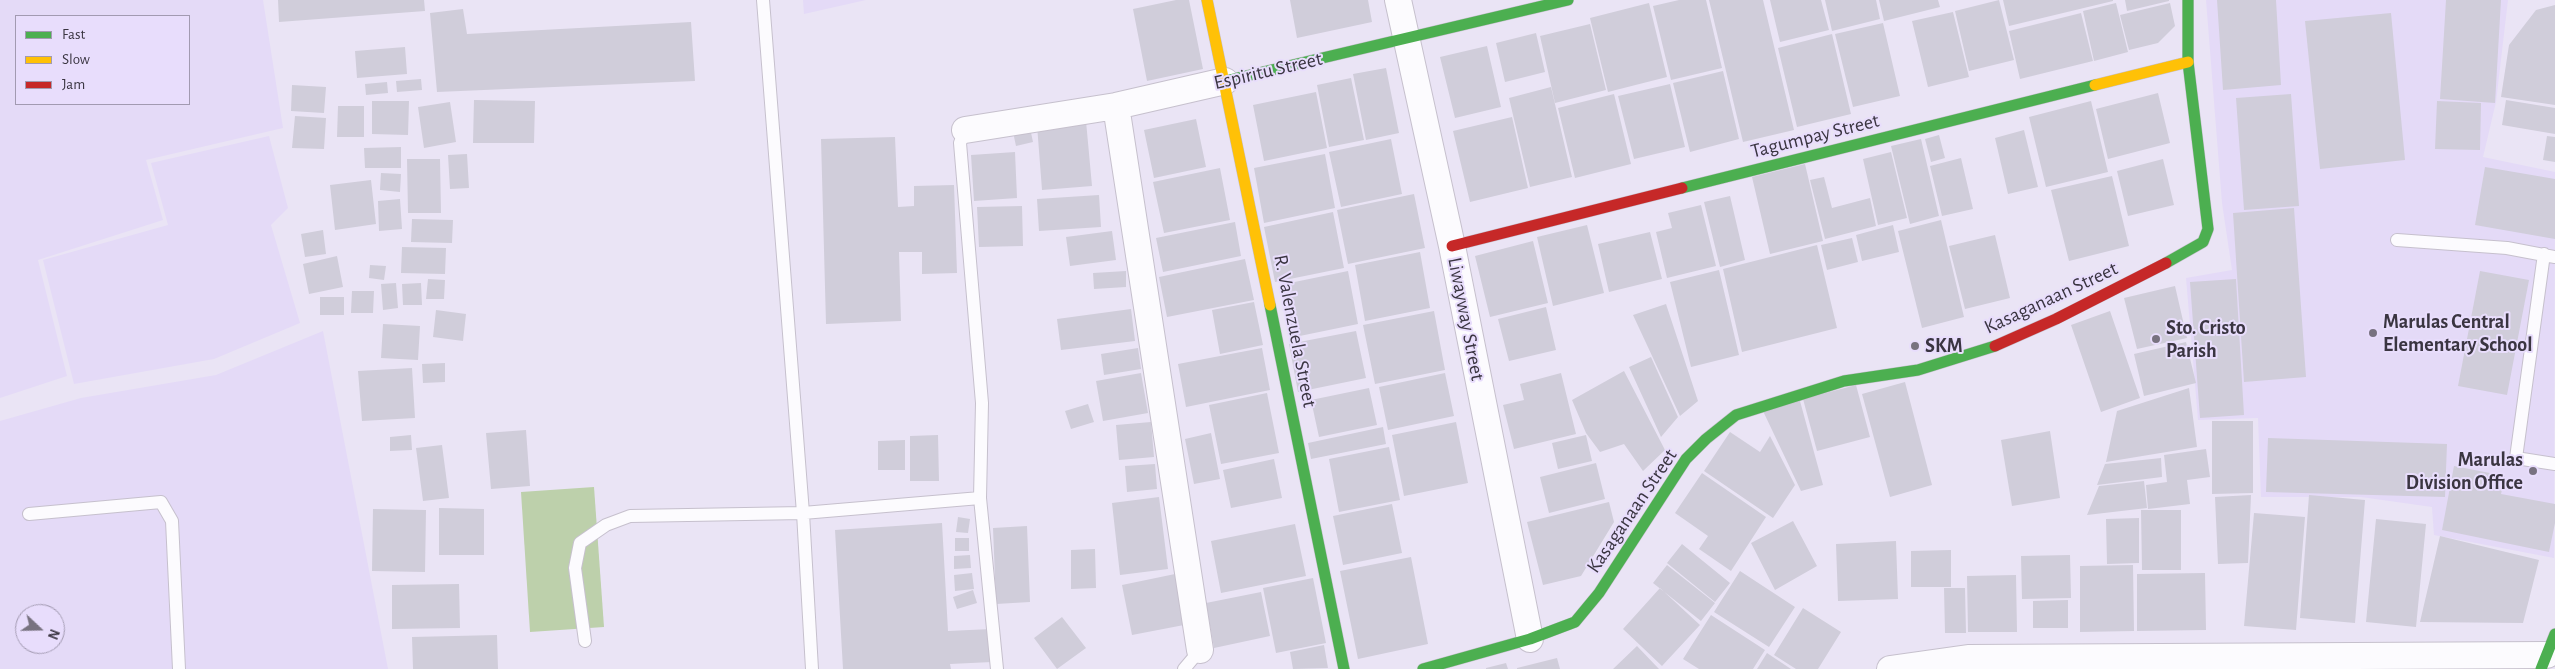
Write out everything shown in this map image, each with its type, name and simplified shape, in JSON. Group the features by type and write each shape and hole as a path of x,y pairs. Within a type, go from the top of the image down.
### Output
{"street":[{"name":"R. Valenzuela Street","path":"1207,0 1226,81 1344,669"},
{"name":"Liwayway Street","path":"1398,0 1452,246 1530,639"},
{"name":"Espiritu Street","path":"965,130 1116,106 1568,0"},
{"name":"Kasaganaan Street","path":"1423,669 1530,639 1575,622 1599,593 1667,484 1706,439 1736,415 1781,399 1844,382 1918,370 1981,352 2056,319 2189,252 2203,242 2208,229 2188,62 2188,0"},
{"name":"Tagumpay Street","path":"1452,246 2188,62"},
{"path":"1116,106 1192,659"},
{"path":"1890,669 1968,658 2548,652"}],"lane":[{"path":"763,0 803,513 812,669"},
{"path":"965,130 960,143 982,403 980,498 997,669"},
{"path":"2397,240 2507,248 2549,256 2516,458 2555,464"},
{"path":"585,641 576,568 576,553 580,543 606,525 630,516 803,513 980,498"},
{"path":"29,514 161,502 172,521 179,669"}],"shaded area":[{"path":"0,0 263,0 283,128 146,160 163,220 38,260 67,376 0,398"},
{"path":"803,0 866,0 804,14"},
{"name":"Marulas Central Elementary School","path":"2206,0 2508,0 2496,102 2483,157 2555,172 2554,558 2434,535 2432,507 2361,497 2261,497 2258,418 2198,420 2186,278 2232,270 2222,203"},
{"path":"269,136 288,208 271,225 300,323 214,359 74,384 43,260 168,225 151,163"},
{"path":"323,331 388,669 0,669 0,421 81,398 216,375"}],"green space":[{"path":"594,487 604,627 530,632 521,492"}],"building":[{"path":"278,0 424,0 425,11 279,22"},
{"path":"1176,0 1189,0 1203,69 1147,81 1133,9"},
{"path":"1290,0 1368,0 1372,22 1297,38"},
{"path":"1679,0 1706,0 1722,68 1671,80 1653,6"},
{"path":"1709,0 1763,0 1794,130 1743,142"},
{"path":"1770,0 1821,0 1829,30 1780,42"},
{"path":"1825,0 1876,0 1880,19 1832,31"},
{"path":"1879,0 1938,0 1940,7 1884,21"},
{"path":"1999,0 2014,60 1969,71 1955,11"},
{"path":"2003,0 2113,0 2113,1 2009,26"},
{"path":"2125,0 2169,0 2169,1 2127,11"},
{"path":"2217,0 2276,0 2281,85 2223,90"},
{"path":"2446,0 2501,0 2495,103 2440,99"},
{"path":"1649,3 1667,77 1608,92 1590,18"},
{"path":"2116,3 2128,52 2094,61 2083,11"},
{"path":"2170,3 2175,26 2158,43 2129,50 2120,15"},
{"path":"2555,5 2555,105 2501,97 2509,45 2536,10"},
{"path":"463,9 467,34 691,22 695,81 437,92 430,13"},
{"path":"1953,12 1969,77 1928,87 1912,21"},
{"path":"2081,13 2093,61 2020,79 2009,31"},
{"path":"2391,13 2405,160 2320,169 2305,21"},
{"path":"1883,23 1900,96 1853,107 1835,34"},
{"path":"1590,24 1606,90 1555,103 1540,36"},
{"path":"1536,33 1545,72 1505,82 1496,43"},
{"path":"1832,34 1851,114 1797,127 1778,48"},
{"path":"1487,46 1501,107 1455,118 1440,57"},
{"path":"405,47 407,74 357,78 355,51"},
{"path":"1386,68 1399,133 1366,140 1353,74"},
{"path":"1723,71 1739,139 1690,152 1673,83"},
{"path":"1351,78 1364,140 1329,147 1317,85"},
{"path":"421,79 422,90 397,92 396,81"},
{"path":"387,82 388,93 366,95 365,84"},
{"path":"1670,84 1685,147 1634,159 1618,96"},
{"path":"292,85 326,87 324,113 291,111"},
{"path":"1551,87 1572,177 1530,187 1509,98"},
{"path":"1316,92 1327,148 1264,161 1253,105"},
{"path":"2158,93 2170,143 2108,159 2096,109"},
{"path":"1614,94 1631,164 1575,178 1558,108"},
{"path":"2291,94 2299,206 2244,210 2236,98"},
{"path":"474,100 535,101 534,143 473,143"},
{"path":"2506,100 2555,108 2555,134 2502,125"},
{"path":"372,101 409,101 408,135 372,134"},
{"path":"2091,101 2108,172 2046,187 2029,117"},
{"path":"2437,101 2481,103 2480,150 2435,149"},
{"path":"450,102 456,142 424,148 418,107"},
{"path":"338,106 364,106 364,137 337,137"},
{"path":"295,116 326,118 324,149 292,148"},
{"path":"1512,117 1528,188 1470,202 1453,131"},
{"path":"1196,119 1206,167 1154,178 1144,130"},
{"path":"1086,121 1092,186 1042,190 1037,125"},
{"path":"1030,128 1033,142 1016,146 1013,132"},
{"path":"2024,130 2038,187 2008,194 1995,138"},
{"path":"1939,135 1945,158 1931,162 1925,139"},
{"path":"2547,136 2555,137 2555,162 2543,160"},
{"path":"895,137 898,207 914,206 914,186 954,185 957,273 922,274 922,252 899,252 901,321 826,324 821,139"},
{"path":"1391,139 1402,194 1341,207 1329,152"},
{"path":"1921,139 1939,216 1910,224 1891,146"},
{"path":"401,147 401,168 365,168 364,148"},
{"path":"1015,152 1017,198 974,201 971,155"},
{"path":"1891,152 1907,218 1878,225 1863,159"},
{"path":"467,154 469,188 450,189 448,155"},
{"path":"1325,154 1335,208 1264,223 1254,168"},
{"path":"1961,158 1973,209 1942,216 1930,166"},
{"path":"407,159 440,159 441,213 408,213"},
{"path":"2163,159 2174,205 2128,216 2117,171"},
{"path":"1805,164 1823,241 1770,254 1752,177"},
{"path":"2485,167 2555,179 2555,239 2475,225"},
{"path":"1220,168 1230,220 1164,233 1153,182"},
{"path":"381,173 401,174 400,192 380,190"},
{"path":"2112,176 2129,246 2069,261 2051,190"},
{"path":"1824,177 1832,208 1870,198 1876,226 1825,239 1810,180"},
{"path":"371,180 376,224 335,230 330,185"},
{"path":"1414,194 1425,248 1348,264 1337,210"},
{"path":"1099,195 1101,227 1039,231 1037,199"},
{"path":"1730,196 1745,260 1720,267 1704,202"},
{"path":"400,199 402,229 379,231 378,201"},
{"path":"1701,205 1716,266 1667,278 1656,232 1672,228 1668,213"},
{"path":"1022,206 1023,246 979,247 977,207"},
{"path":"2294,208 2306,377 2244,382 2233,213"},
{"path":"1333,212 1344,268 1275,282 1264,227"},
{"path":"412,219 453,220 452,243 411,242"},
{"path":"1941,220 1964,317 1922,328 1898,231"},
{"path":"1235,222 1241,256 1163,272 1156,238"},
{"path":"1587,225 1604,293 1553,306 1537,237"},
{"path":"1893,225 1899,252 1862,261 1856,235"},
{"path":"323,230 326,254 305,257 301,234"},
{"path":"1112,231 1116,260 1070,266 1066,237"},
{"path":"1650,232 1662,279 1609,292 1598,244"},
{"path":"1995,235 2010,298 1965,309 1949,246"},
{"path":"1852,238 1858,262 1827,270 1821,245"},
{"path":"1533,241 1548,303 1490,317 1475,256"},
{"path":"1817,245 1837,328 1742,352 1723,269"},
{"path":"402,247 446,248 445,274 401,273"},
{"path":"1420,252 1430,308 1365,321 1355,265"},
{"path":"337,256 343,287 309,294 303,264"},
{"path":"1245,259 1254,300 1167,317 1159,277"},
{"path":"370,265 386,266 384,280 369,278"},
{"path":"1719,270 1739,355 1691,367 1670,282"},
{"path":"1126,271 1126,287 1094,289 1093,273"},
{"path":"1348,271 1358,324 1290,338 1280,285"},
{"path":"2480,271 2529,280 2507,395 2458,386"},
{"path":"428,279 445,280 444,299 426,299"},
{"path":"2236,279 2244,415 2200,418 2190,282"},
{"path":"396,283 398,308 383,310 381,284"},
{"path":"421,283 422,305 403,305 402,284"},
{"path":"2175,286 2187,338 2137,349 2124,298"},
{"path":"352,291 374,291 373,313 351,313"},
{"path":"320,297 344,297 344,315 320,315"},
{"path":"1254,302 1263,345 1220,354 1212,310"},
{"path":"1666,304 1698,401 1680,416 1633,315"},
{"path":"1546,307 1556,350 1509,361 1498,319"},
{"path":"1131,309 1135,341 1061,350 1057,319"},
{"path":"436,310 466,314 463,341 433,337"},
{"path":"1434,311 1445,370 1375,384 1363,325"},
{"path":"2110,311 2140,398 2101,412 2071,325"},
{"path":"383,324 420,326 418,360 381,358"},
{"path":"1356,331 1366,378 1298,392 1289,344"},
{"path":"2186,342 2196,383 2144,396 2134,354"},
{"path":"1138,348 1141,369 1104,375 1101,354"},
{"path":"1262,348 1270,390 1186,407 1178,364"},
{"path":"1651,357 1678,417 1661,437 1629,367"},
{"path":"445,363 445,382 423,383 422,364"},
{"path":"412,368 415,418 362,421 358,371"},
{"path":"1624,371 1665,450 1643,471 1624,444 1600,452 1586,433 1572,400"},
{"path":"1141,373 1148,413 1103,421 1096,381"},
{"path":"1445,373 1454,416 1388,430 1379,387"},
{"path":"1561,373 1576,434 1514,449 1503,405 1524,400 1520,384"},
{"path":"1905,382 1932,485 1890,497 1862,394"},
{"path":"1856,385 1870,437 1817,451 1803,399"},
{"path":"1369,388 1377,425 1319,437 1311,400"},
{"path":"2189,388 2197,447 2106,462 2117,411"},
{"path":"1267,393 1279,453 1221,464 1209,405"},
{"path":"1800,401 1823,485 1801,491 1763,411"},
{"path":"1088,404 1094,422 1071,429 1065,411"},
{"path":"2212,421 2253,421 2253,493 2212,494"},
{"path":"1151,422 1154,457 1119,460 1116,425"},
{"path":"1456,422 1468,483 1404,496 1392,435"},
{"path":"1383,427 1386,444 1311,459 1308,443"},
{"path":"526,430 530,486 491,489 486,433"},
{"path":"2050,431 2060,498 2012,506 2001,440"},
{"path":"1730,432 1760,452 1770,436 1795,485 1773,518 1704,471"},
{"path":"1211,433 1220,479 1194,484 1185,439"},
{"path":"411,435 412,450 390,451 390,437"},
{"path":"938,435 939,481 910,481 910,436"},
{"path":"1586,435 1592,461 1558,469 1552,443"},
{"path":"2268,438 2447,444 2445,497 2266,492"},
{"path":"905,440 905,470 878,470 878,441"},
{"path":"442,445 449,498 423,501 416,448"},
{"path":"1389,447 1400,500 1339,512 1329,459"},
{"path":"2206,449 2210,477 2187,480 2190,504 2148,509 2146,485 2167,482 2164,455"},
{"path":"2161,458 2162,477 2097,485 2105,464"},
{"path":"1274,459 1282,498 1231,508 1223,470"},
{"path":"1596,463 1605,499 1549,513 1540,477"},
{"path":"1155,464 1157,489 1127,492 1125,466"},
{"path":"2454,466 2505,476 2501,494 2555,504 2555,523 2549,552 2442,530"},
{"path":"1702,473 1766,517 1731,571 1699,549 1708,536 1675,513"},
{"path":"2144,481 2147,508 2087,515 2099,486"},
{"path":"2251,495 2248,563 2218,564 2215,497"},
{"path":"2309,495 2365,500 2355,623 2300,618"},
{"path":"1159,497 1168,569 1120,575 1112,503"},
{"path":"1609,502 1614,522 1581,576 1543,585 1527,522"},
{"path":"1392,504 1402,553 1343,565 1333,516"},
{"path":"439,508 484,509 484,555 439,555"},
{"path":"373,509 426,510 425,572 372,571"},
{"path":"2141,510 2181,510 2181,570 2142,570"},
{"path":"2254,513 2305,517 2296,630 2244,626"},
{"path":"958,517 970,519 968,533 956,532"},
{"path":"2139,518 2139,563 2107,564 2106,519"},
{"path":"2376,519 2426,524 2416,627 2366,622"},
{"path":"1793,521 1817,566 1775,590 1751,543"},
{"path":"942,523 948,631 991,629 992,662 950,664 951,669 843,669 835,530"},
{"path":"1295,524 1306,576 1221,593 1211,541"},
{"path":"1027,526 1030,602 996,604 993,528"},
{"path":"2440,536 2539,560 2523,623 2420,622"},
{"path":"955,538 969,538 969,551 955,551"},
{"path":"1896,541 1898,599 1838,601 1836,544"},
{"path":"1682,544 1730,583 1715,602 1667,563"},
{"path":"1095,549 1096,588 1071,589 1071,550"},
{"path":"1951,550 1951,587 1911,587 1911,551"},
{"path":"970,555 971,568 954,569 954,556"},
{"path":"2070,555 2071,598 2022,599 2021,556"},
{"path":"1411,557 1428,644 1358,659 1340,571"},
{"path":"1667,565 1715,603 1701,621 1653,583"},
{"path":"2133,565 2134,631 2080,632 2080,566"},
{"path":"1740,571 1795,607 1769,647 1714,612"},
{"path":"972,573 974,589 955,591 954,575"},
{"path":"2205,573 2206,630 2137,631 2137,574"},
{"path":"1175,574 1184,625 1132,635 1122,585"},
{"path":"2016,575 2017,632 1968,632 1967,576"},
{"path":"1313,578 1326,643 1276,653 1263,588"},
{"path":"459,584 460,628 392,629 392,585"},
{"path":"1660,588 1700,625 1662,666 1623,629"},
{"path":"1944,588 1965,588 1966,633 1945,633"},
{"path":"973,590 977,603 957,609 953,597"},
{"path":"1261,592 1270,636 1214,648 1206,603"},
{"path":"2068,600 2068,628 2033,628 2033,601"},
{"path":"1803,608 1841,632 1818,669 1796,669 1774,655"},
{"path":"1711,615 1765,650 1753,669 1699,669 1683,659"},
{"path":"1062,617 1086,648 1057,669 1034,638"},
{"path":"497,635 498,669 413,669 412,637"},
{"path":"1324,645 1328,668 1293,669 1290,652"},
{"path":"1637,646 1659,669 1613,669"},
{"path":"1767,653 1791,669 1757,669"},
{"path":"1557,658 1560,669 1517,669 1517,668"},
{"path":"1506,663 1508,669 1486,669 1486,668"}],"traffic: fast":[{"path":"1225,81 1568,0"},
{"path":"2166,263 2203,242 2208,229 2188,62 2188,0"},
{"path":"1682,188 2095,85"},
{"path":"1270,305 1344,669"},
{"path":"1423,669 1530,639 1575,622 1599,593 1686,459 1706,439 1736,415 1844,381 1918,370 1995,346"},
{"path":"2541,669 2555,634"}],"traffic: slow":[{"path":"1207,0 1270,305"},
{"path":"2095,85 2188,62"}],"traffic: jam":[{"path":"1452,246 1682,188"},
{"path":"1995,346 2056,319 2166,263"}],"place":[{"name":"Marulas Central Elementary School","path":"2373,333"},
{"name":"Sto. Cristo Parish","path":"2156,339"},
{"name":"SKM","path":"1915,346"},
{"name":"Marulas Division Office","path":"2533,471"}]}
